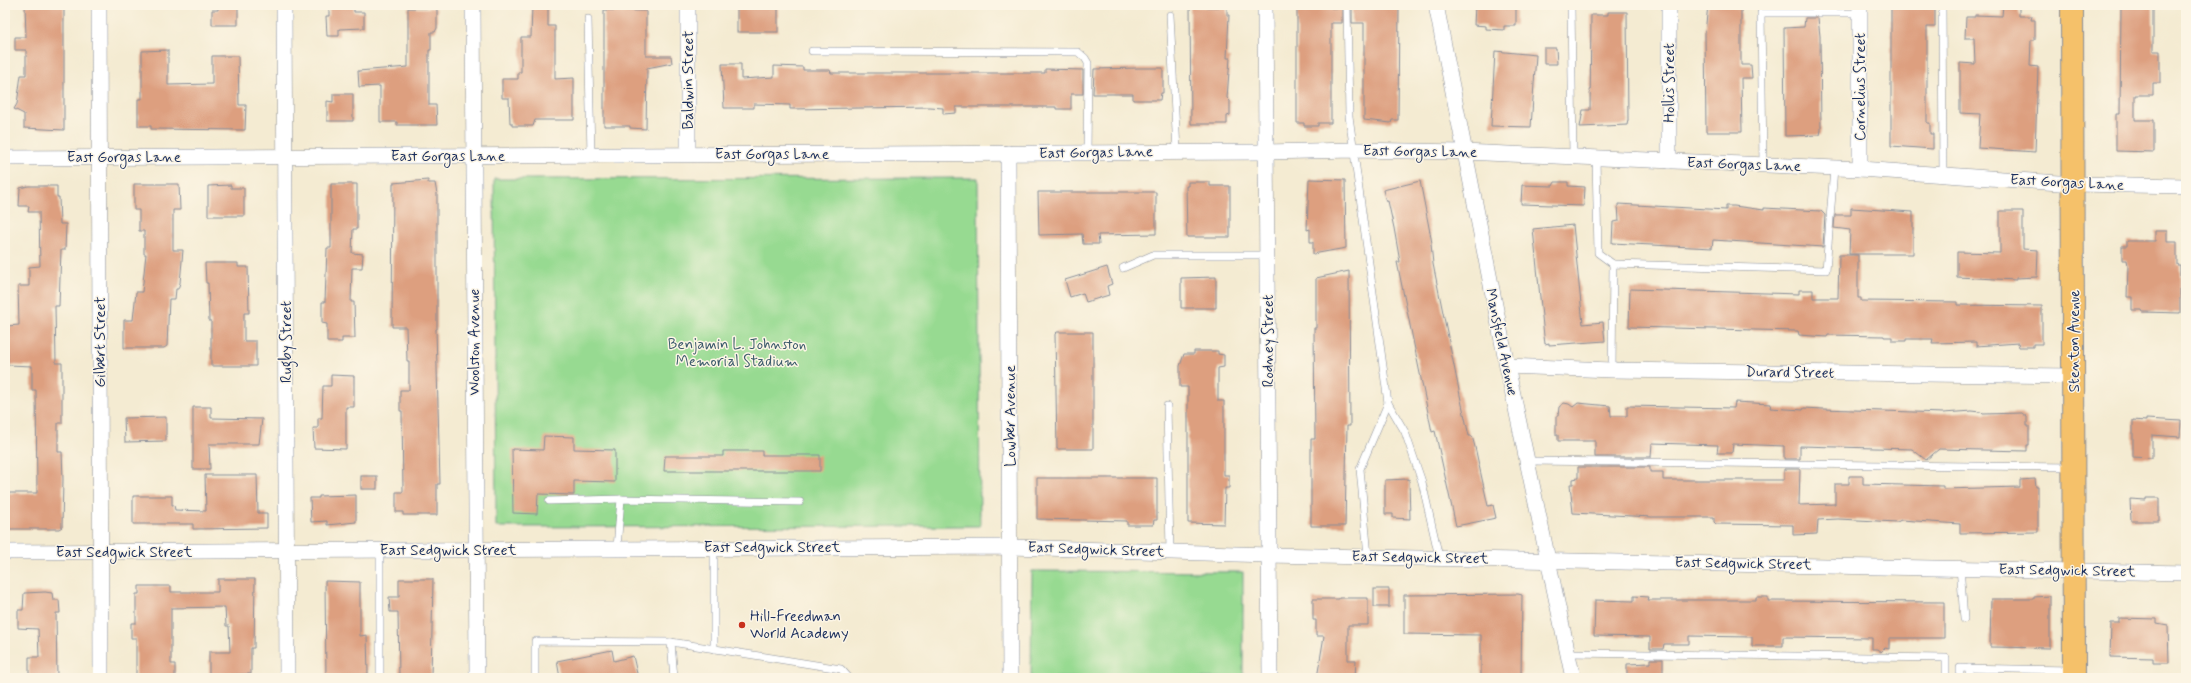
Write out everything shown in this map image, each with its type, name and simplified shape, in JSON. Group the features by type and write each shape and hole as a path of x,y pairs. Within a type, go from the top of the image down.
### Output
{"main road":[{"name":"Stenton Avenue","path":"2072,5 2074,184 2074,674"}],"street":[{"name":"Gilbert Street","path":"99,5 101,678"},
{"name":"Rugby Street","path":"284,5 287,678"},
{"name":"Woolston Avenue","path":"473,5 475,550 477,678"},
{"name":"Baldwin Street","path":"688,5 688,154"},
{"name":"Rodney Street","path":"1266,5 1268,555 1270,678"},
{"name":"Mansfield Avenue","path":"1436,5 1463,152 1573,678"},
{"name":"Hollis Street","path":"1669,5 1669,161"},
{"name":"Cornelius Street","path":"1860,9 1860,169"},
{"name":"East Gorgas Lane","path":"5,158 688,154 1008,154 1353,150 1463,152 1860,169 2074,184 2186,186"},
{"name":"Lowber Avenue","path":"1008,154 1011,547 1010,678"},
{"name":"Durard Street","path":"1507,366 1612,370 2074,376"},
{"name":"East Sedgwick Street","path":"5,552 475,550 714,547 1011,547 1268,555 1960,567 2186,573"}],"lane":[{"path":"1347,5 1349,116 1388,403 1405,432 1422,482 1439,557"},
{"path":"1571,5 1573,157"},
{"path":"1942,5 1943,176"},
{"path":"1763,165 1761,13 1860,9"},
{"path":"1170,15 1177,151"},
{"path":"588,19 591,155"},
{"path":"812,51 1078,52 1088,63 1087,152"},
{"path":"1596,158 1598,253 1613,264 1826,270 1834,168"},
{"path":"1123,268 1153,255 1268,255"},
{"path":"1612,370 1613,264"},
{"path":"1368,556 1360,469 1388,403"},
{"path":"1167,406 1170,552"},
{"path":"1528,461 2074,467"},
{"path":"617,548 621,499"},
{"path":"549,501 621,499 800,502"},
{"path":"714,547 714,649"},
{"path":"380,550 380,678"},
{"path":"1960,567 1964,619"},
{"path":"535,678 535,641 671,642 841,669 848,678"},
{"path":"671,642 674,678"},
{"path":"1568,653 1946,658 1946,678"},
{"path":"1960,678 1960,668 2043,670 2074,674"},
{"path":"1969,668 1969,678"},
{"path":"2043,670 2043,678"}],"green space":[{"name":"Benjamin L. Johnston Memorial Stadium","path":"978,178 980,526 496,527 494,179"},
{"path":"1032,571 1243,572 1243,678 1031,678"}],"building":[{"path":"25,5 64,5 64,130 24,128 24,114 14,109 17,104 21,75 26,75 26,50 15,50 15,37 26,37"},
{"path":"218,5 238,5 238,25 212,25 212,10 218,10"},
{"path":"329,5 354,5 354,12 364,12 364,28 339,29 339,36 327,36 326,16 329,16"},
{"path":"532,5 548,5 548,26 555,26 555,79 574,78 574,120 535,120 533,126 512,126 512,123 510,123 509,98 502,98 502,79 518,79 518,72 521,72 521,37 531,37"},
{"path":"737,5 778,5 778,32 737,32"},
{"path":"1297,5 1331,5 1331,8 1342,8 1342,23 1331,23 1331,123 1318,123 1318,126 1304,126 1304,123 1297,123"},
{"path":"1364,5 1399,5 1398,120 1392,120 1391,123 1364,120 1364,23 1352,23 1352,8 1364,7"},
{"path":"1475,5 1516,5 1516,26 1504,26 1504,30 1486,29 1486,26 1474,25"},
{"path":"1708,5 1741,5 1741,65 1751,65 1752,78 1741,78 1742,132 1706,132 1705,33"},
{"path":"1805,5 1816,5 1817,8 1805,8"},
{"path":"1891,5 1935,5 1935,27 1927,27 1927,123 1930,123 1930,134 1933,134 1933,149 1891,146"},
{"path":"2003,5 2019,5 2019,16 2032,16 2031,20 2035,20 2035,40 2031,40 2030,66 2038,67 2035,152 1978,148 1980,114 1960,113 1960,63 1975,64 1974,38 1965,38 1966,17 1975,17 1975,15 2002,16"},
{"path":"2121,5 2153,5 2153,51 2160,51 2160,83 2153,83 2153,95 2135,95 2135,120 2154,120 2154,152 2116,151 2116,114 2120,114"},
{"path":"1190,7 1227,7 1227,15 1229,15 1227,58 1230,58 1227,98 1230,101 1230,115 1227,116 1227,124 1191,124"},
{"path":"408,8 435,8 437,10 437,28 435,32 431,32 431,50 429,50 429,105 436,105 437,125 397,125 397,122 380,122 380,86 359,87 358,71 408,67"},
{"path":"604,10 646,11 646,56 671,56 672,63 647,68 646,129 630,128 630,126 604,126"},
{"path":"1608,12 1627,12 1627,125 1580,127 1583,110 1590,110 1591,15 1608,15"},
{"path":"1805,18 1818,18 1820,36 1821,130 1820,135 1785,136 1784,28 1804,27"},
{"path":"1544,48 1556,48 1557,64 1544,64"},
{"path":"168,50 168,85 212,84 212,56 238,56 239,105 246,105 245,130 151,129 151,126 138,126 138,99 142,99 142,51"},
{"path":"1495,51 1536,55 1531,127 1491,126"},
{"path":"722,64 741,64 741,79 774,77 774,66 803,67 803,70 830,70 831,73 1045,73 1045,69 1083,70 1083,94 1071,94 1071,109 1056,109 1056,107 956,107 956,113 943,114 943,108 930,107 790,109 790,105 754,104 754,108 724,108"},
{"path":"1163,68 1163,93 1161,93 1160,100 1133,100 1133,94 1093,94 1094,69"},
{"path":"333,94 353,94 353,121 327,121 327,101 333,102"},
{"path":"1309,179 1345,180 1346,248 1313,254 1313,242 1310,242 1310,229 1307,230"},
{"path":"428,180 428,183 435,183 437,194 436,329 440,484 437,484 437,515 403,515 403,512 396,512 396,492 403,492 402,411 400,411 400,390 409,390 409,361 407,361 406,327 392,327 393,183"},
{"path":"1420,181 1432,243 1433,264 1469,436 1472,436 1475,447 1488,506 1493,505 1496,518 1456,526 1435,431 1432,432 1397,262 1400,262 1394,228 1388,201 1386,202 1383,190"},
{"path":"1188,182 1210,182 1210,186 1230,186 1230,237 1187,237 1186,186 1188,186"},
{"path":"1555,182 1568,182 1568,186 1585,187 1584,206 1521,204 1522,185 1553,186"},
{"path":"134,184 179,184 180,210 173,210 173,250 183,250 180,283 178,289 176,289 175,299 169,299 167,346 164,348 124,348 124,320 133,320 136,292 142,292 146,254 144,254 144,231 139,231 139,210 134,210"},
{"path":"331,184 357,184 357,229 353,229 352,253 363,254 362,268 352,268 351,302 354,302 355,338 342,338 342,342 327,342 327,324 322,323 322,302 325,302 327,248 331,248"},
{"path":"231,185 231,188 244,188 244,216 208,216 208,186"},
{"path":"28,186 57,186 60,224 66,224 65,250 61,250 59,306 55,306 56,363 62,363 62,423 58,423 58,452 62,452 63,479 62,527 59,529 5,529 5,493 37,493 36,390 32,390 32,366 8,365 7,326 19,325 18,286 29,286 29,267 40,266 39,212 28,212 29,206 19,206 20,188"},
{"path":"1038,192 1156,192 1156,234 1098,235 1099,244 1083,244 1082,234 1039,235"},
{"path":"1618,204 1726,210 1726,206 1734,206 1764,210 1764,208 1821,211 1825,215 1823,247 1713,240 1712,248 1612,243 1613,222 1619,221"},
{"path":"1851,208 1913,212 1913,254 1849,254 1850,230 1834,228 1835,215 1851,215"},
{"path":"2000,211 2023,211 2023,249 2038,250 2037,277 2016,278 2016,280 1957,277 1957,252 2000,253"},
{"path":"1573,225 1583,324 1603,322 1605,341 1549,345 1549,343 1545,344 1533,229"},
{"path":"2155,231 2167,231 2167,242 2177,242 2177,265 2180,265 2180,313 2143,312 2142,310 2132,310 2132,297 2127,297 2128,265 2127,260 2122,260 2122,246 2127,246 2127,241 2155,241"},
{"path":"1839,255 1858,255 1858,298 1861,298 1861,301 1958,302 1958,305 2042,306 2042,344 2033,344 2033,347 2019,347 2018,343 1976,346 1976,342 1932,343 1933,339 1906,339 1906,341 1892,341 1892,337 1884,336 1828,335 1827,337 1799,335 1798,331 1629,327 1630,289 1799,294 1799,290 1813,290 1813,298 1838,298"},
{"path":"205,263 238,263 238,267 248,267 249,313 244,313 244,341 256,341 256,366 211,366 211,321 209,321 208,283 206,283"},
{"path":"1107,267 1112,284 1107,286 1109,295 1086,302 1083,293 1070,297 1065,280"},
{"path":"1349,271 1350,426 1347,426 1345,526 1311,526 1311,439 1315,439 1314,328 1316,328 1316,278"},
{"path":"1216,277 1216,308 1181,308 1181,278"},
{"path":"1057,332 1093,332 1093,449 1057,449 1055,334"},
{"path":"1194,351 1218,351 1218,354 1224,355 1224,367 1218,368 1218,401 1224,401 1224,475 1229,475 1229,488 1225,488 1224,524 1188,523 1188,387 1180,387 1180,366 1184,354 1194,354"},
{"path":"331,375 354,376 354,407 346,407 346,449 314,448 313,428 318,428 318,418 322,418 323,386 331,386"},
{"path":"1735,402 1771,404 1770,408 1803,410 1804,408 1943,413 1972,411 1981,412 1983,414 2022,413 2027,417 2027,426 2029,426 2029,445 2027,445 2027,451 1939,449 1926,460 1912,449 1800,446 1800,459 1784,459 1784,446 1733,444 1732,453 1717,453 1718,445 1652,443 1651,457 1595,457 1595,441 1558,441 1558,435 1556,435 1556,416 1558,416 1559,407 1564,403 1573,407 1578,403 1610,406 1611,416 1627,416 1627,406 1734,408"},
{"path":"193,407 211,407 211,418 262,419 259,444 209,444 210,469 193,469"},
{"path":"166,417 166,441 125,442 124,418"},
{"path":"2146,419 2181,421 2180,437 2152,435 2152,458 2133,457 2133,420 2146,421"},
{"path":"544,436 574,437 574,449 615,450 615,482 574,481 574,495 538,494 537,514 513,513 512,449 543,450"},
{"path":"723,451 762,451 762,455 820,455 820,471 664,471 665,456 723,456"},
{"path":"1578,467 1650,467 1650,472 1663,472 1663,480 1784,480 1784,469 1800,469 1799,505 1835,504 1835,484 1849,484 1849,476 1863,476 1863,484 1943,486 1943,489 2020,487 2020,480 2035,479 2036,487 2038,487 2038,532 1960,533 1960,524 1901,520 1897,522 1838,519 1818,520 1817,534 1793,535 1793,525 1716,524 1714,522 1714,517 1652,517 1573,513 1570,484 1573,484 1573,479 1578,478"},
{"path":"205,475 257,475 258,513 267,513 267,528 193,529 193,524 133,524 133,496 172,496 172,505 174,505 175,510 206,511"},
{"path":"361,476 377,476 377,489 361,489"},
{"path":"1037,478 1157,478 1157,520 1154,520 1153,525 1127,525 1127,521 1037,519"},
{"path":"1409,479 1410,519 1393,518 1393,514 1385,514 1385,480"},
{"path":"356,495 356,522 327,525 327,521 311,522 310,498 319,498 319,496"},
{"path":"2146,498 2159,498 2159,521 2131,521 2130,499 2146,500"},
{"path":"218,579 255,579 254,648 251,648 251,674 209,675 209,652 230,652 229,626 226,626 225,607 171,608 171,664 175,664 175,678 136,678 136,638 131,638 131,623 136,623 136,594 139,594 139,586 171,586 171,592 218,592"},
{"path":"399,579 433,579 431,678 399,678 398,612 390,612 389,597 399,597"},
{"path":"325,581 360,582 360,636 367,635 368,674 360,675 360,678 326,678"},
{"path":"1374,589 1389,589 1389,607 1374,607"},
{"path":"24,593 52,593 53,600 59,600 60,613 56,613 57,678 29,678 29,657 39,657 38,629 18,628 18,610 23,610"},
{"path":"1404,595 1522,595 1521,678 1481,678 1481,635 1404,634"},
{"path":"1634,596 1649,597 1648,600 1756,600 1756,597 1768,597 1768,601 1944,602 1944,638 1889,638 1889,649 1885,648 1881,652 1877,649 1872,649 1872,638 1783,637 1783,646 1752,646 1752,637 1689,636 1689,644 1664,644 1663,649 1650,649 1650,637 1594,636 1595,600 1634,601"},
{"path":"2050,596 2050,648 1990,647 1991,599 2034,599 2034,597"},
{"path":"1368,598 1368,625 1348,625 1348,660 1356,660 1355,678 1317,678 1324,636 1316,636 1316,620 1313,620 1313,599"},
{"path":"2119,618 2157,619 2157,624 2168,626 2169,663 2153,663 2153,658 2110,657 2111,623 2119,623"},
{"path":"612,650 614,661 633,656 638,678 560,678 557,661"},
{"path":"1650,659 1663,659 1663,678 1627,678 1627,664 1650,663"}],"place":[{"name":"Hill-Freedman World Academy","path":"742,625"}]}
